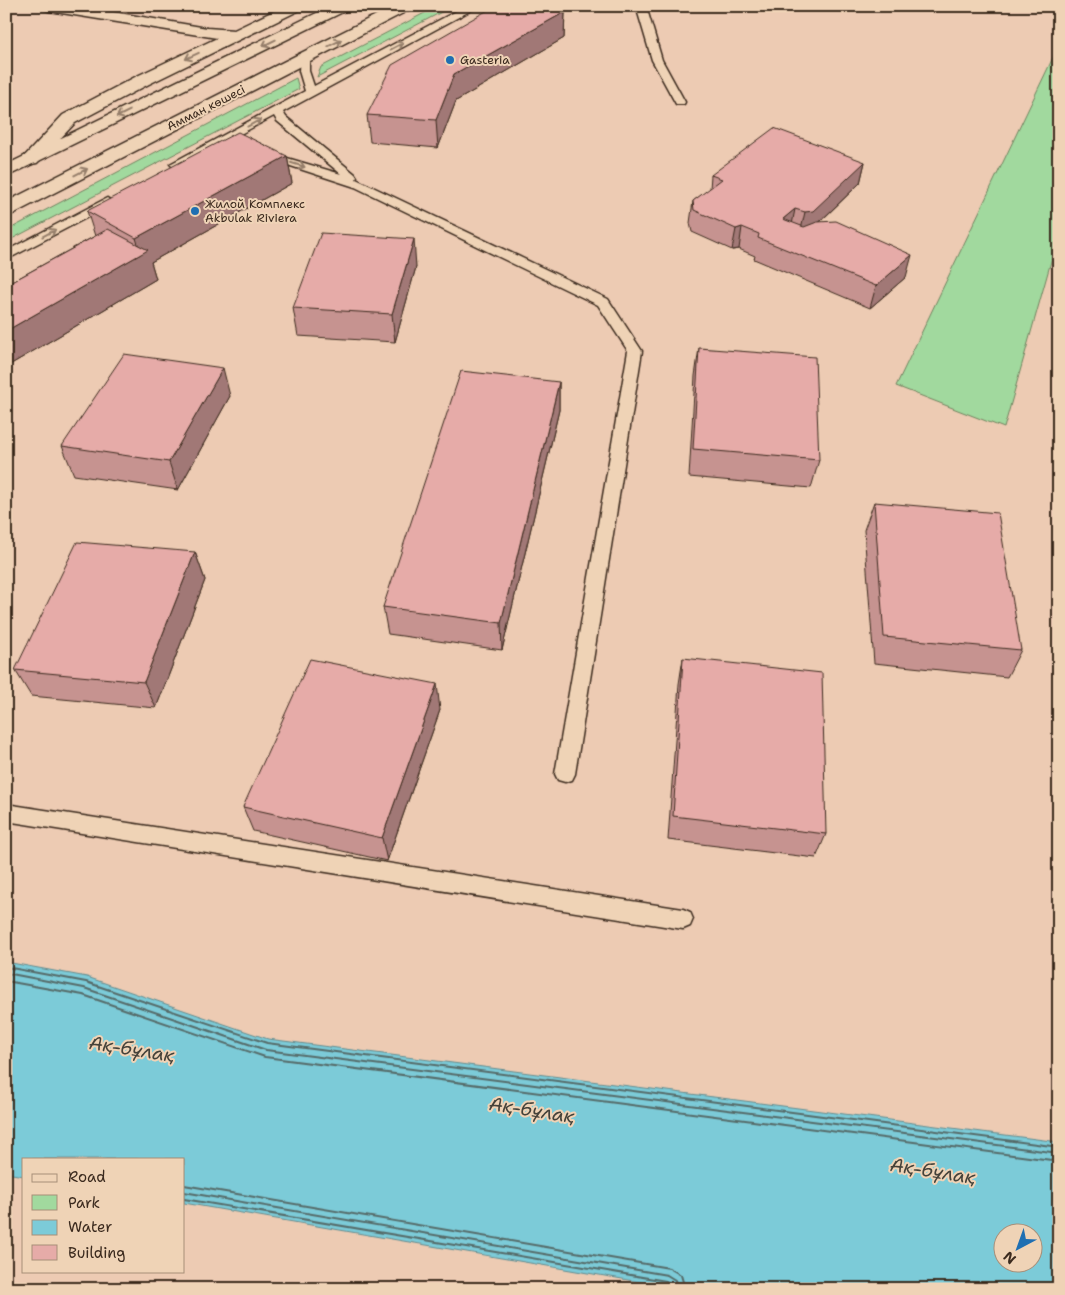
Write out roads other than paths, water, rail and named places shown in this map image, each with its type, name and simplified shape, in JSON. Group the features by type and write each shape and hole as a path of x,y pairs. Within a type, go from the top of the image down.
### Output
{"main road":[{"path":"50,6 206,33 237,36"},
{"path":"31,159 69,119 143,80 297,6"},
{"path":"6,172 344,6"},
{"name":"Амман көшесі","path":"6,210 406,6"}],"lane":[{"path":"167,169 474,6"},
{"path":"641,6 657,60 680,102"},
{"path":"304,59 304,71 311,92"},
{"path":"278,110 281,119 359,184"},
{"path":"218,142 234,144"},
{"path":"252,150 359,184 602,302 635,351 565,774"},
{"path":"6,256 116,197"},
{"path":"6,812 683,919"}],"water":[{"name":"Ақ-бұлақ","path":"6,962 87,977 268,1039 1059,1142 1059,1289 680,1289 185,1203 185,1158 22,1158 22,1176 6,1173"}],"place":[{"name":"Gasteria","path":"450,60"},
{"name":"Жилой Комплекс Akbulak Riviera","path":"195,211"}]}
